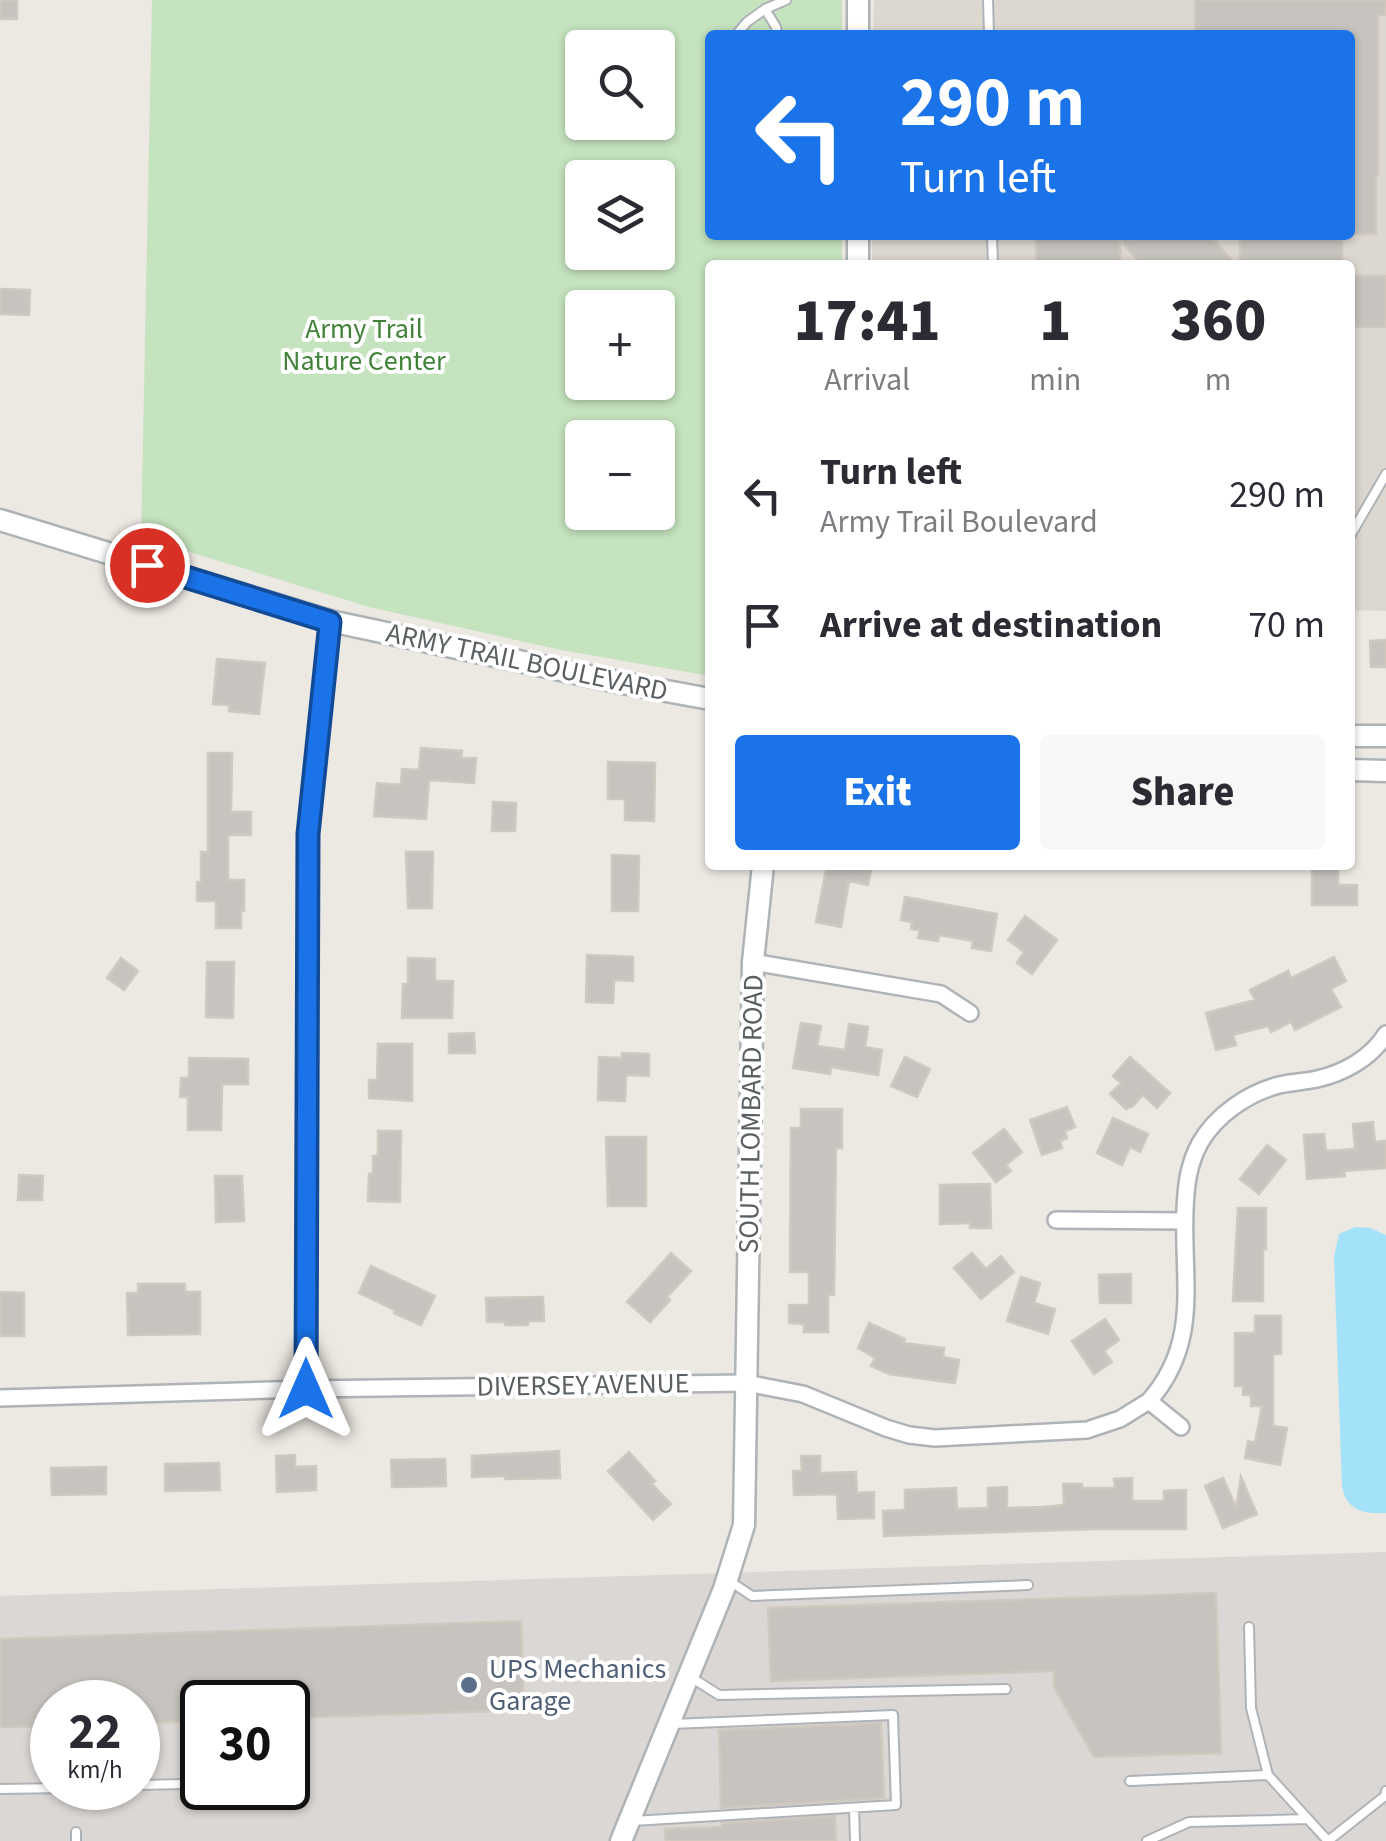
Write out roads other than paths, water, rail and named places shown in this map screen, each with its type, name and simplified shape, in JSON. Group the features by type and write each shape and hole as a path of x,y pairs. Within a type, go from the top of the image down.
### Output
{"street":[{"path":"858,0 858,30"},
{"name":"ARMY TRAIL BOULEVARD","path":"0,520 330,622 705,700"},
{"path":"306,1389 308,834 330,622"},
{"path":"1355,736 1386,736"},
{"path":"1355,770 1386,770"},
{"name":"SOUTH LOMBARD ROAD","path":"625,1831 727,1580 744,1525 753,962 762,870"},
{"path":"753,962 941,994 970,1013"},
{"path":"1181,1427 1149,1401 1166,1382 1177,1358 1182,1332 1186,1302 1186,1186 1193,1157 1216,1122 1242,1101 1282,1084 1338,1073 1359,1062 1386,1034"},
{"path":"1056,1220 1184,1221"},
{"name":"DIVERSEY AVENUE","path":"0,1398 746,1373 886,1428 935,1438 1087,1430 1120,1419 1149,1401"}],"lane":[{"path":"740,30 765,9 786,0"},
{"path":"988,0 989,30"},
{"path":"765,9 776,30"},
{"path":"1355,527 1386,474"},
{"path":"727,1580 752,1596 1028,1585"},
{"path":"1248,1628 1251,1708 1268,1775 1328,1841 1385,1796 1386,1791"},
{"path":"689,1676 720,1694 1006,1689"},
{"path":"625,1831 896,1805 893,1715 669,1724"},
{"path":"1130,1781 1268,1775"},
{"path":"0,1789 30,1789"},
{"path":"854,1808 855,1841"},
{"path":"1147,1841 1190,1822 1308,1819"}],"water":[{"path":"1355,1227 1386,1235 1386,1513 1371,1513 1352,1506 1342,1487 1334,1257 1339,1234"}],"place":[{"name":"UPS Mechanics Garage","path":"469,1685"}],"park label":[{"name":"Army Trail Nature Center","path":"364,345"}]}
